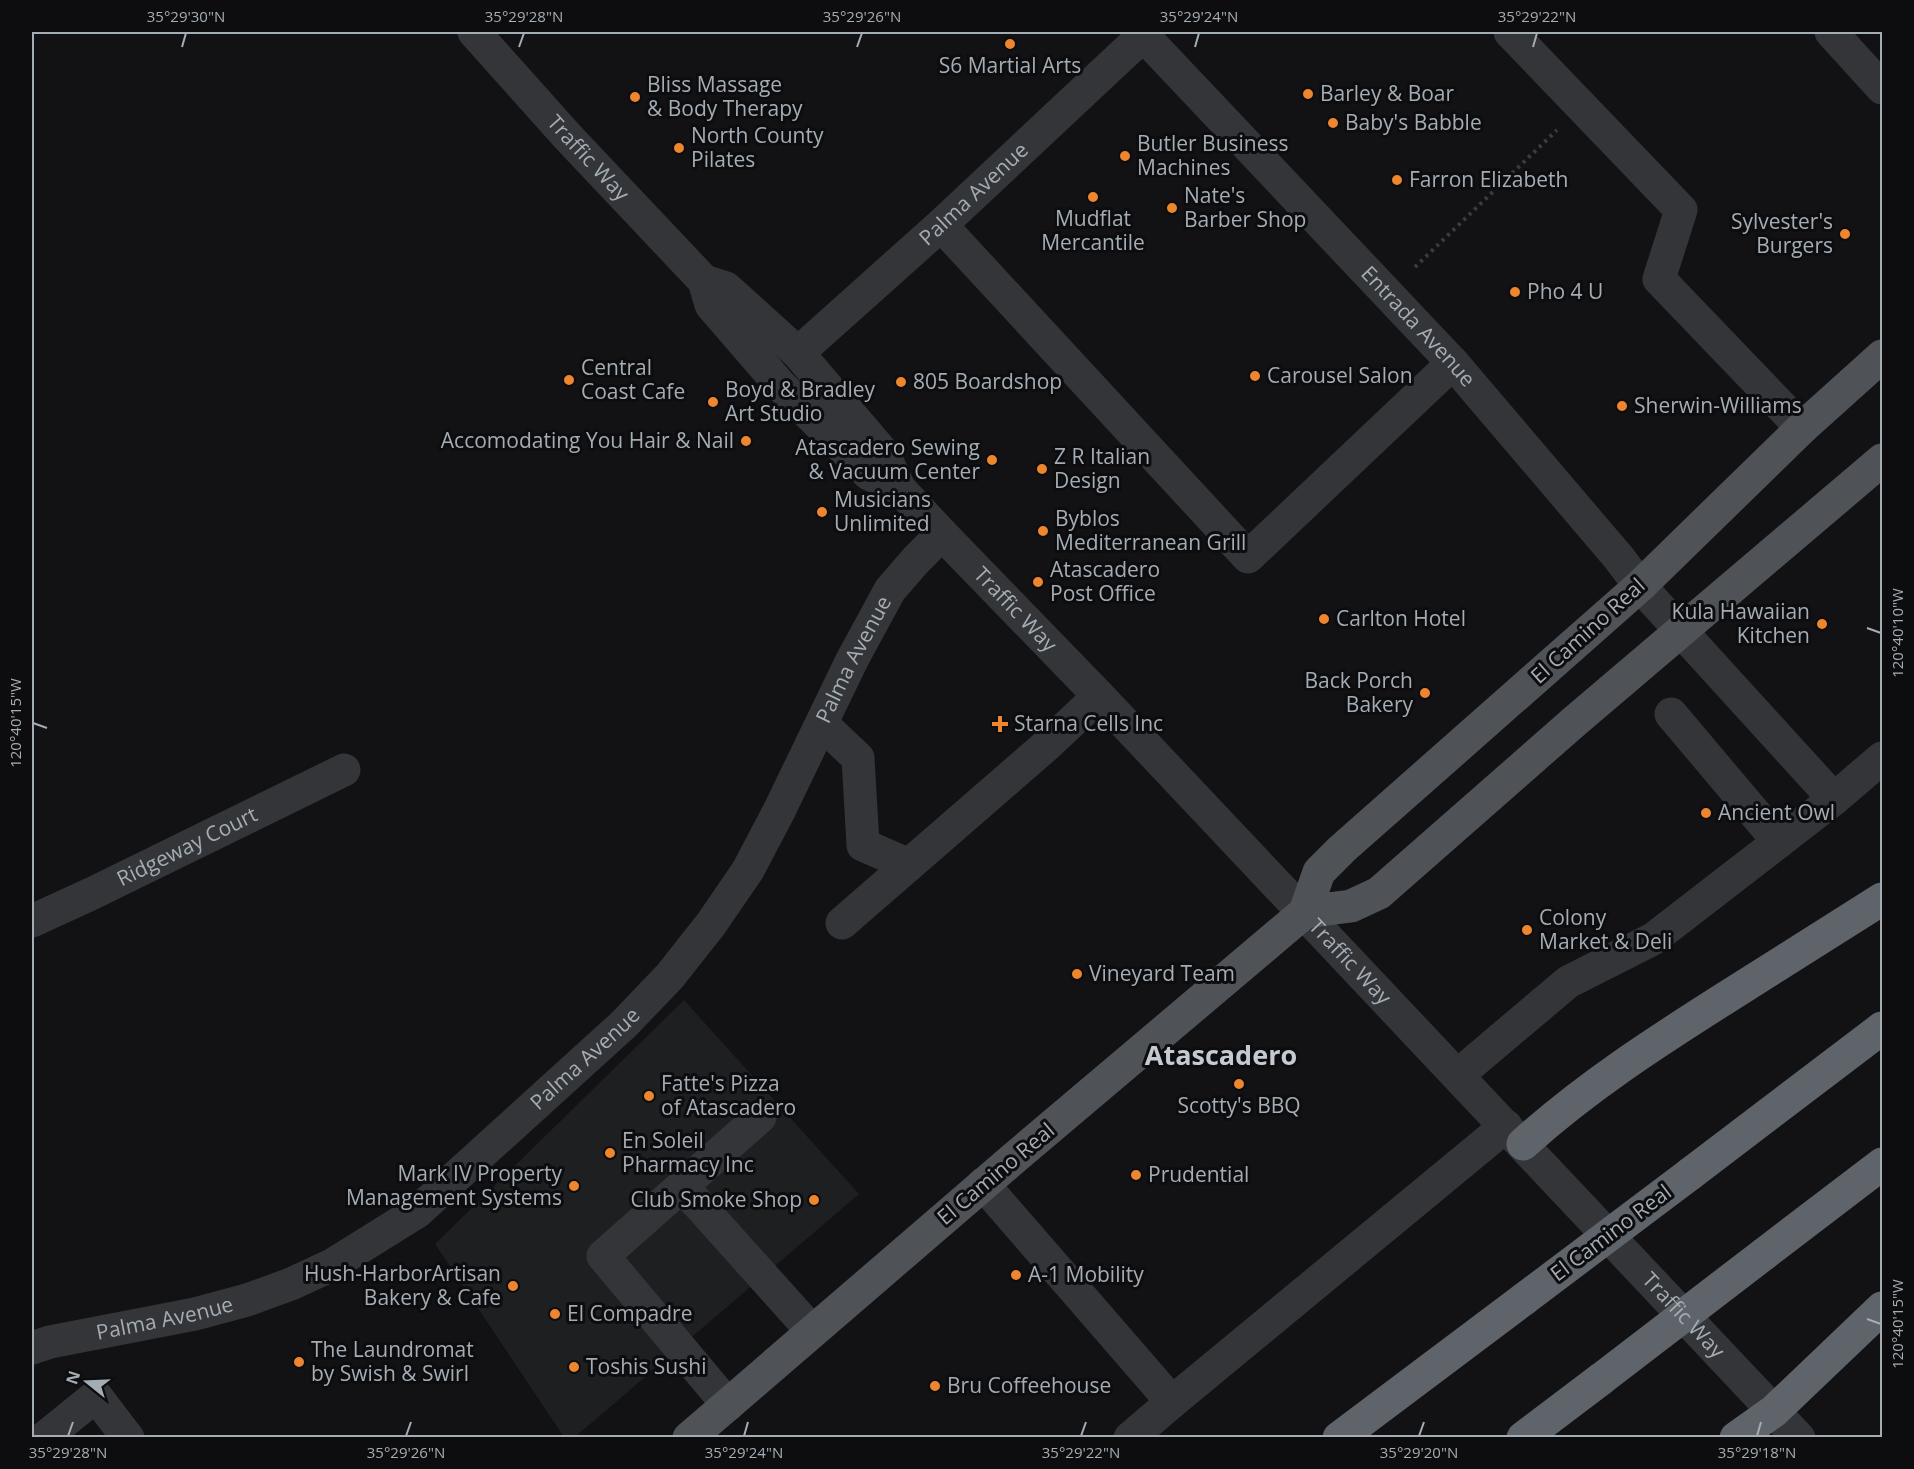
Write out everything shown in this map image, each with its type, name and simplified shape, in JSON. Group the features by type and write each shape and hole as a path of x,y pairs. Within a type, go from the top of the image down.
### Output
{"highway":[{"path":"1515,1135 1557,1113 1643,1051 1882,899"},
{"name":"El Camino Real","path":"1339,1437 1882,1028"},
{"path":"1523,1437 1882,1164"},
{"path":"1736,1437 1774,1410 1882,1308"}],"main road":[{"name":"El Camino Real","path":"689,1437 983,1184 1305,912 1319,872 1596,622 1640,586 1802,428 1882,356"},
{"path":"1305,912 1351,906 1379,893 1575,721 1882,460"}],"street":[{"name":"Traffic Way","path":"474,32 567,136 704,281 711,305 781,386 869,474 899,488"},
{"path":"1510,32 1681,210 1659,279 1802,428"},
{"path":"1831,32 1882,88"},
{"name":"Palma Avenue","path":"798,353 941,225 1144,33"},
{"name":"Entrada Avenue","path":"1144,33 1453,363 1619,558 1640,586 1834,799"},
{"path":"941,225 1248,557 1453,363"},
{"name":"Traffic Way","path":"704,281 726,288 798,353 885,454 899,488 1305,912 1799,1437"},
{"name":"Palma Avenue","path":"32,1348 50,1342 195,1314 247,1300 291,1284 332,1265 417,1212 624,1024 670,976 711,924 748,870 852,660 890,590 942,534"},
{"path":"842,923 1100,696"},
{"path":"1671,714 1779,842"},
{"path":"822,724 858,758 863,845 909,865"},
{"path":"1458,1076 1568,982 1653,939 1834,799 1882,758"},
{"name":"Ridgeway Court","path":"32,921 344,770"},
{"path":"728,1405 603,1256 760,1117"},
{"path":"1130,1437 1515,1135"},
{"path":"983,1184 1172,1402"},
{"path":"682,1186 812,1331"},
{"path":"44,1437 96,1396 128,1437"}],"path":[{"path":"1415,267 1582,106"}],"shaded area":[{"path":"684,1000 859,1194 575,1437 564,1437 435,1244"}],"place":[{"name":"S6 Martial Arts","path":"1010,44"},
{"name":"Barley & Boar","path":"1308,94"},
{"name":"Bliss Massage & Body Therapy","path":"635,97"},
{"name":"Baby's Babble","path":"1333,123"},
{"name":"North County Pilates","path":"679,148"},
{"name":"Butler Business Machines","path":"1125,156"},
{"name":"Farron Elizabeth","path":"1397,180"},
{"name":"Mudflat Mercantile","path":"1093,197"},
{"name":"Nate's Barber Shop","path":"1172,208"},
{"name":"Sylvester's Burgers","path":"1845,234"},
{"name":"Pho 4 U","path":"1515,292"},
{"name":"Carousel Salon","path":"1255,376"},
{"name":"Central Coast Cafe","path":"569,380"},
{"name":"805 Boardshop","path":"901,382"},
{"name":"Boyd & Bradley Art Studio","path":"713,402"},
{"name":"Sherwin-Williams","path":"1622,406"},
{"name":"Accomodating You Hair & Nail","path":"746,441"},
{"name":"Atascadero Sewing & Vacuum Center","path":"992,460"},
{"name":"Z R Italian Design","path":"1042,469"},
{"name":"Musicians Unlimited","path":"822,512"},
{"name":"Byblos Mediterranean Grill","path":"1043,531"},
{"name":"Atascadero Post Office","path":"1038,582"},
{"name":"Carlton Hotel","path":"1324,619"},
{"name":"Kula Hawaiian Kitchen","path":"1822,624"},
{"name":"Back Porch Bakery","path":"1425,693"},
{"name":"Starna Cells Inc","path":"1000,724"},
{"name":"Ancient Owl","path":"1706,813"},
{"name":"Colony Market & Deli","path":"1527,930"},
{"name":"Vineyard Team","path":"1077,974"},
{"name":"Scotty's BBQ","path":"1239,1084"},
{"name":"Fatte's Pizza of Atascadero","path":"649,1096"},
{"name":"En Soleil Pharmacy Inc","path":"610,1153"},
{"name":"Prudential","path":"1136,1175"},
{"name":"Mark IV Property Management Systems","path":"574,1186"},
{"name":"Club Smoke Shop","path":"814,1200"},
{"name":"A-1 Mobility","path":"1016,1275"},
{"name":"Hush-HarborArtisan Bakery & Cafe","path":"513,1286"},
{"name":"El Compadre","path":"555,1314"},
{"name":"The Laundromat by Swish & Swirl","path":"299,1362"},
{"name":"Toshis Sushi","path":"574,1367"},
{"name":"Bru Coffeehouse","path":"935,1386"}],"district":[{"name":"Atascadero","path":"1221,1056"}]}
